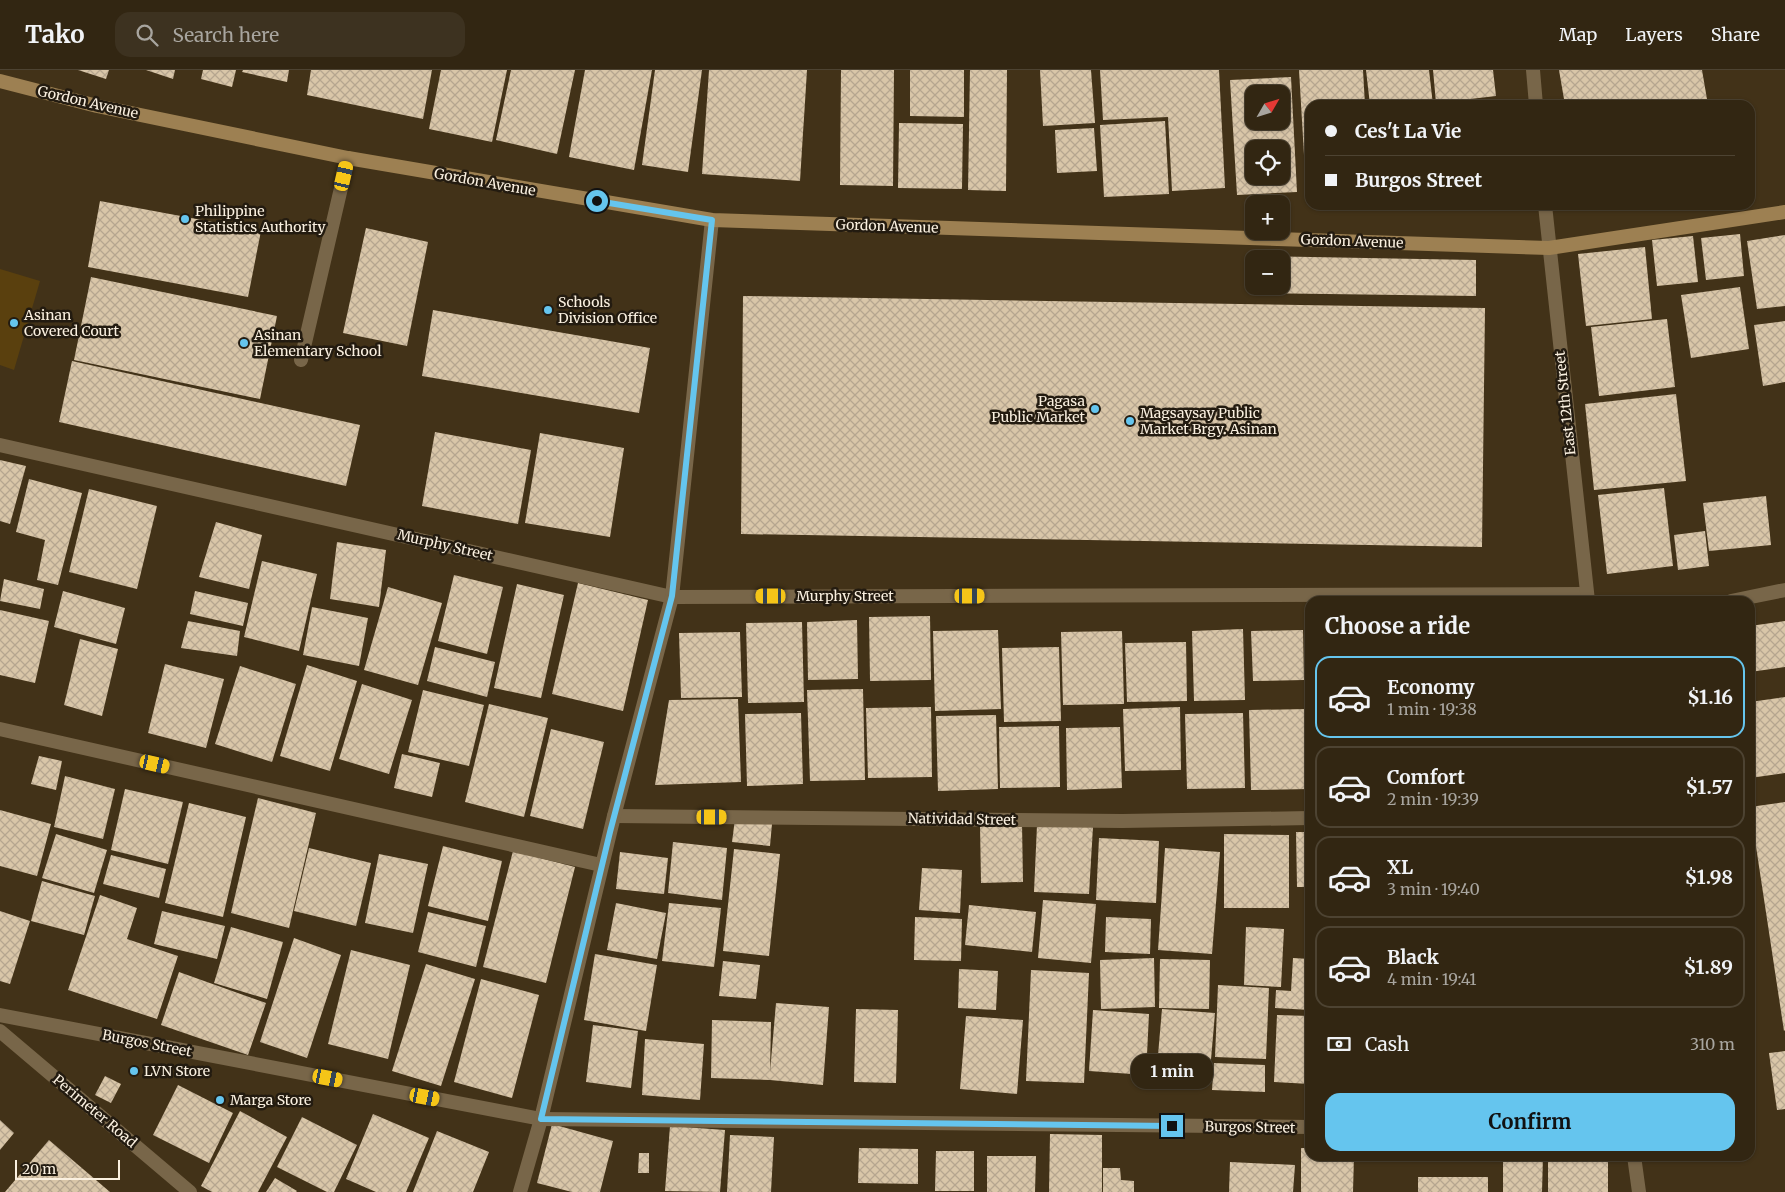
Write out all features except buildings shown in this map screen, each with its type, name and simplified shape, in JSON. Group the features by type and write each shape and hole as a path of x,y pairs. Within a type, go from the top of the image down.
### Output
{"main road":[{"name":"Gordon Avenue","path":"0,81 97,106 348,158 712,220 1548,248 1785,212"}],"street":[{"path":"1533,70 1536,100"},
{"path":"301,360 348,158"},
{"name":"East 12th Street","path":"1545,210 1587,596"},
{"path":"520,1192 541,1119 601,865 672,596 712,220"},
{"name":"Murphy Street","path":"0,445 672,596 1305,597"},
{"path":"1755,596 1785,590"},
{"path":"0,729 601,865"},
{"name":"Natividad Street","path":"614,816 1122,821 1305,818"},
{"name":"Burgos Street","path":"0,1014 541,1119 1305,1127"},
{"name":"Perimeter Road","path":"0,1031 190,1192"},
{"path":"1635,1161 1639,1192"}],"shaded area":[{"name":"Asinan Covered Court","path":"0,269 40,281 14,370 0,365"}],"place":[{"name":"Philippine Statistics Authority","path":"185,219"},
{"name":"Schools Division Office","path":"548,310"},
{"name":"Asinan Covered Court","path":"14,323"},
{"name":"Asinan Elementary School","path":"244,343"},
{"name":"Pagasa Public Market","path":"1095,409"},
{"name":"Magsaysay Public Market Brgy. Asinan","path":"1130,421"},
{"name":"LVN Store","path":"134,1071"},
{"name":"Marga Store","path":"220,1100"}],"route":[{"path":"597,201 712,220 672,596 610,832 541,1119 1172,1126"}]}
